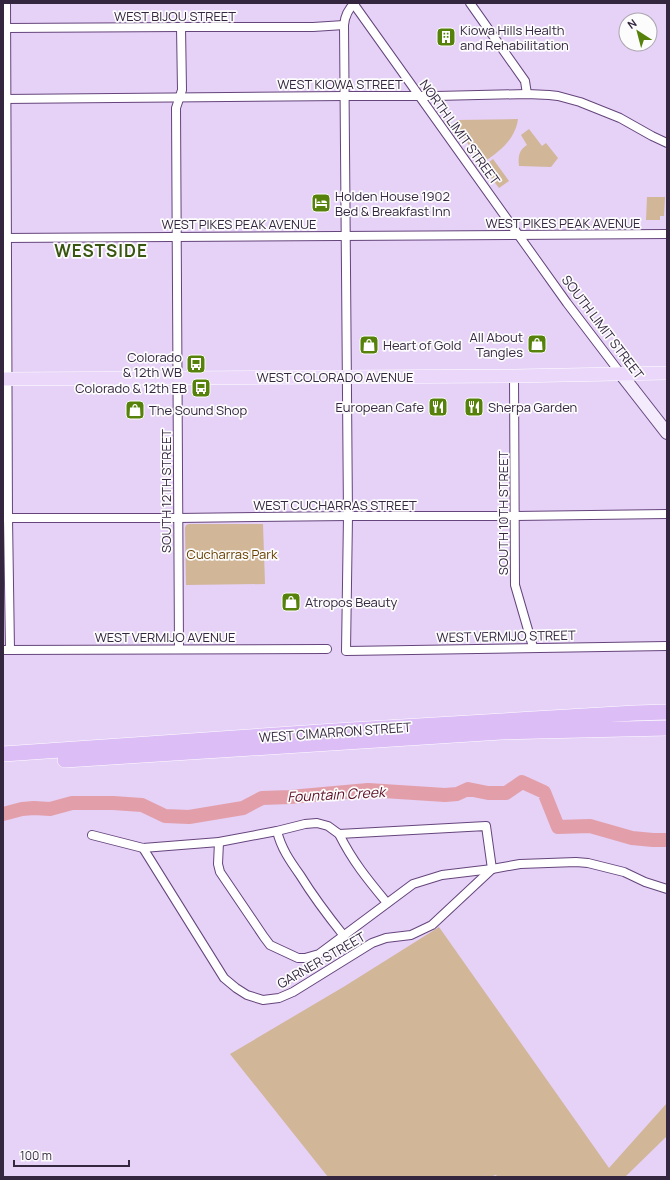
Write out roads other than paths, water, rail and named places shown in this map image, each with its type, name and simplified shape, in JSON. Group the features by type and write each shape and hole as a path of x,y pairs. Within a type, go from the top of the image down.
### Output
{"highway":[{"name":"WEST CIMARRON STREET","path":"3,754 414,726 667,712"},
{"name":"WEST CIMARRON STREET","path":"3,764 487,733 667,728"}],"main road":[{"name":"WEST COLORADO AVENUE","path":"5,379 514,376 667,373"},
{"name":"SOUTH LIMIT STREET","path":"621,374 667,433"}],"street":[{"path":"6,3 6,650"},
{"path":"348,516 344,25 346,14 354,3"},
{"name":"NORTH LIMIT STREET","path":"354,3 519,235"},
{"path":"470,3 525,81 527,94"},
{"name":"WEST BIJOU STREET","path":"6,28 313,27 344,25"},
{"name":"SOUTH 12TH STREET","path":"178,649 176,108 182,90 181,27"},
{"name":"WEST KIOWA STREET","path":"5,99 527,94 558,96 580,102 620,118 667,143"},
{"name":"WEST PIKES PEAK AVENUE","path":"5,238 667,234"},
{"name":"SOUTH LIMIT STREET","path":"519,235 567,304 621,374"},
{"name":"SOUTH 10TH STREET","path":"514,376 515,585 533,647"},
{"name":"WEST CUCHARRAS STREET","path":"5,518 667,514"},
{"name":"WEST VERMIJO STREET","path":"348,516 346,650 667,646"},
{"name":"WEST VERMIJO AVENUE","path":"6,650 327,649"},
{"path":"92,835 143,848 218,842 305,824 317,823 328,826 340,834 347,850 357,866 387,903"},
{"path":"340,834 486,826 492,869"},
{"path":"277,831 279,841 286,855 318,903 344,936"},
{"path":"218,842 218,864 220,872 264,938 270,945 298,958 305,958 319,954 413,884 442,875 520,864 576,862 588,863 624,872 645,882 667,888"},
{"name":"GARNER STREET","path":"143,848 224,978 236,988 263,1000 279,998 293,992 372,943 386,938 411,935 432,925 492,869"}],"waterway":[{"name":"Fountain Creek","path":"3,814 22,809 50,809 72,803 113,803 142,805 165,816 189,817 243,808 262,798 368,790 445,795 457,794 468,789 488,793 506,793 522,782 544,792 558,827 590,826 632,838 667,840"}],"place":[{"name":"Kiowa Hills Health and Rehabilitation","path":"446,37"},
{"name":"Holden House 1902 Bed & Breakfast Inn","path":"321,203"},
{"name":"All About Tangles","path":"537,344"},
{"name":"Heart of Gold","path":"369,345"},
{"name":"Colorado & 12th WB","path":"196,364"},
{"name":"Colorado & 12th EB","path":"201,388"},
{"name":"European Cafe","path":"438,407"},
{"name":"Sherpa Garden","path":"474,407"},
{"name":"The Sound Shop","path":"135,410"},
{"name":"Atropos Beauty","path":"291,602"}],"district":[{"name":"WESTSIDE","path":"101,250"}],"park label":[{"name":"Cucharras Park","path":"232,554"}]}
